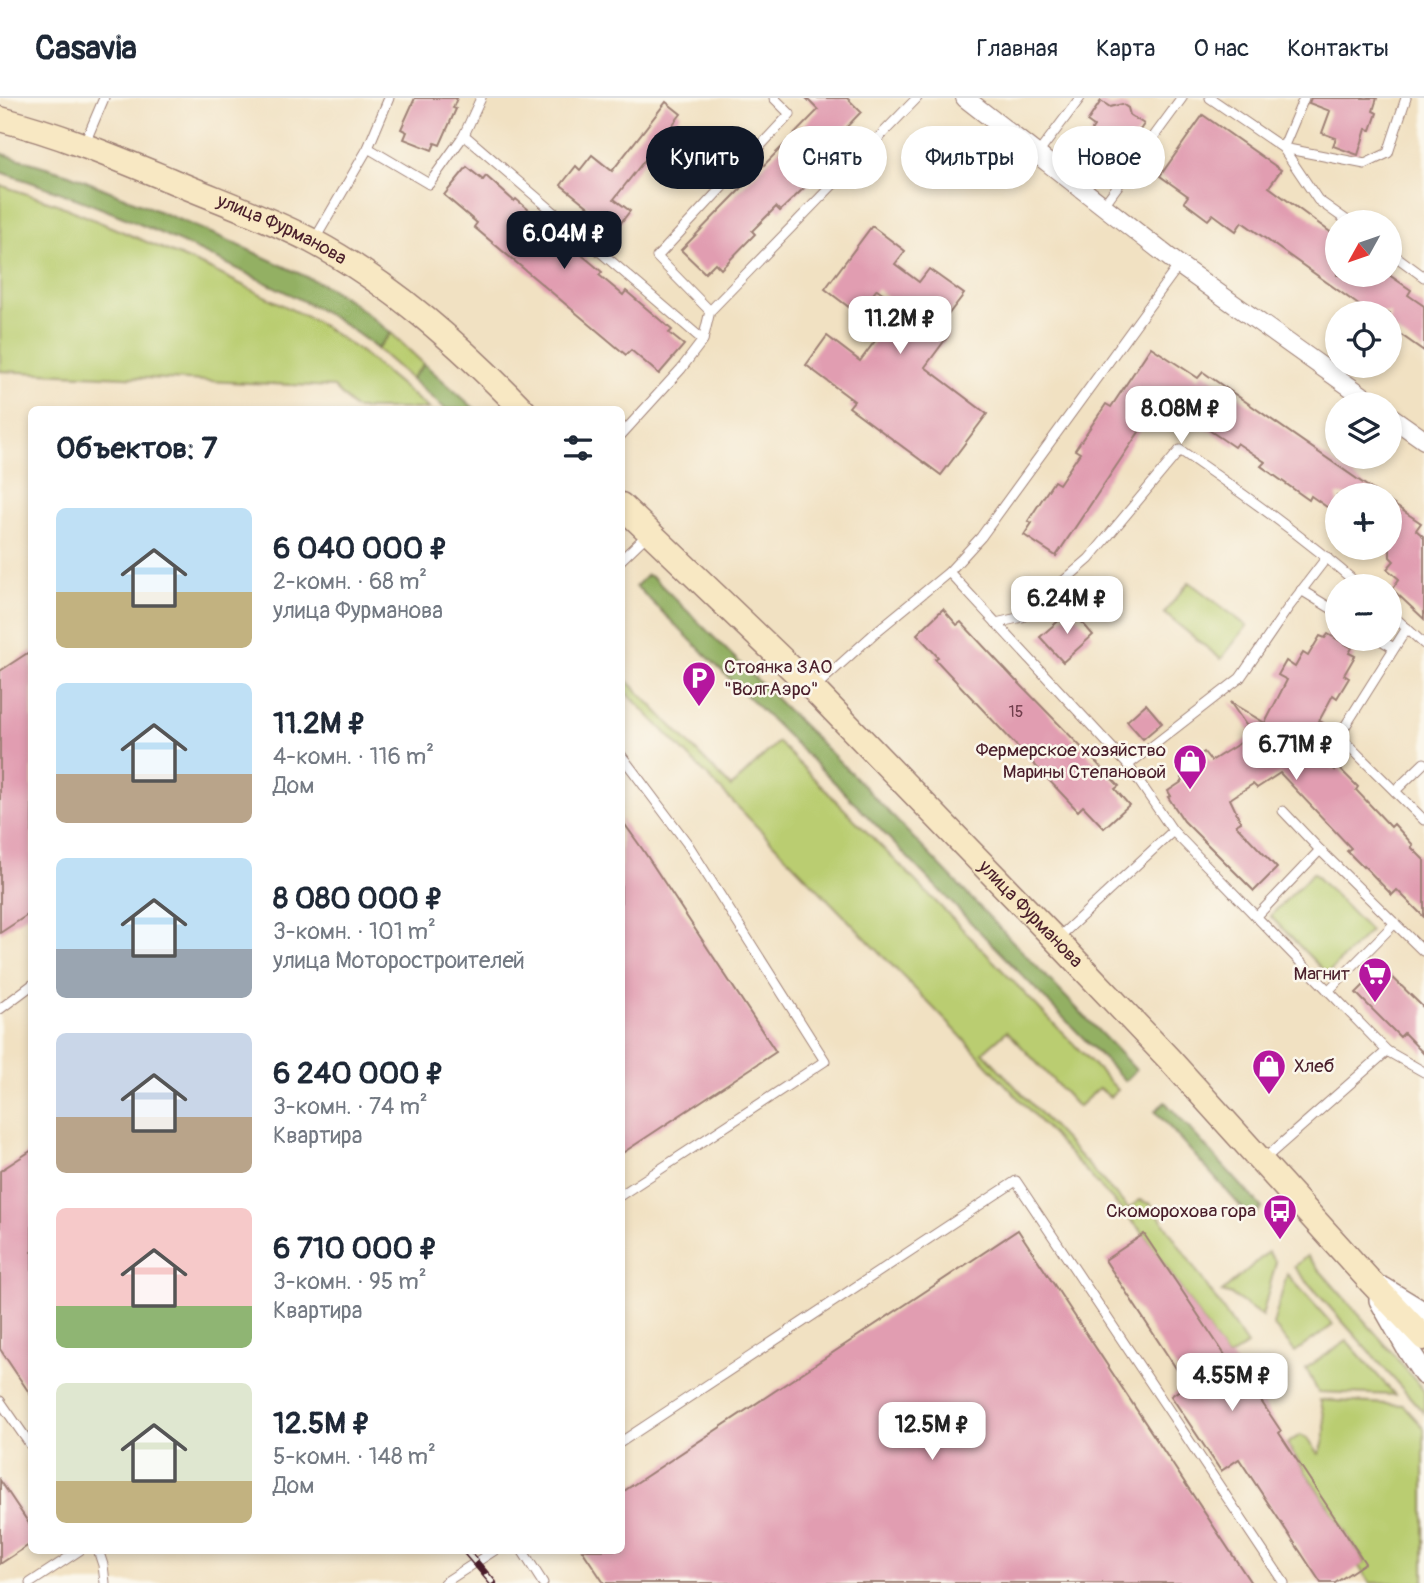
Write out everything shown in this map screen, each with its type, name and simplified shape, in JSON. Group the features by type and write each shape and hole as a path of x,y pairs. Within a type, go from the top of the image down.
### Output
{"main road":[{"name":"улица Фурманова","path":"0,119 84,145 250,213 313,242 373,279 431,323 519,406"},
{"name":"улица Фурманова","path":"625,509 813,689 1056,940 1170,1060 1424,1338"}],"street":[{"path":"965,98 1000,126"},
{"path":"1038,156 1179,265 1357,392"},
{"path":"1402,424 1424,440"},
{"path":"1369,1280 1424,1313"},
{"path":"1369,1280 1424,1374"}],"lane":[{"path":"84,145 104,98"},
{"path":"313,242 368,148 389,98"},
{"path":"368,148 429,184 464,135 481,98"},
{"path":"710,311 657,257 790,114 774,98"},
{"path":"625,431 681,369 703,340 710,311 916,98"},
{"path":"1038,154 1080,98"},
{"path":"1103,206 1182,98"},
{"path":"1210,98 1283,148 1318,200 1332,210"},
{"path":"1283,148 1304,98"},
{"path":"1283,148 1365,164 1388,153 1406,98"},
{"path":"464,135 703,340"},
{"path":"1402,261 1424,277"},
{"path":"813,689 877,631 949,572 981,537 1179,265"},
{"path":"996,623 1022,617 1089,559 1180,450 1260,505 1325,555"},
{"path":"625,557 649,533"},
{"path":"1128,765 1240,678 1325,560"},
{"path":"1330,560 1346,574"},
{"path":"949,572 1128,765 1172,831 1387,1051 1424,1072"},
{"path":"1301,590 1325,605"},
{"path":"1402,624 1424,644"},
{"path":"1402,635 1406,628"},
{"path":"1392,651 1339,736 1424,820"},
{"path":"625,760 687,843 825,1061 625,1192"},
{"path":"1395,791 1424,762"},
{"path":"1283,811 1423,951"},
{"path":"1056,940 1172,831"},
{"path":"1256,917 1320,850"},
{"path":"1328,991 1395,923"},
{"path":"0,1009 28,988"},
{"path":"1261,1161 1387,1051"},
{"path":"625,1439 1016,1181 1284,1583"},
{"path":"0,1401 28,1441"},
{"path":"30,1583 74,1554"},
{"path":"99,1554 105,1583"},
{"path":"444,1583 489,1554"},
{"path":"525,1554 543,1583"}],"green space":[{"path":"0,153 69,174 223,238 324,285 352,302 391,333 377,349 317,308 191,247 97,206 0,172"},
{"path":"0,185 57,204 208,268 315,321 360,351 425,406 352,406 334,387 0,371"},
{"path":"391,333 424,364 411,379 377,349"},
{"path":"424,364 472,406 442,406 411,379"},
{"path":"647,575 654,578 852,774 1136,1070 1125,1081 839,787 636,586"},
{"path":"1189,582 1247,626 1221,659 1164,613"},
{"path":"625,678 731,787 778,742 1118,1090 1110,1097 1099,1088 1078,1107 1007,1031 983,1052 1129,1209 1139,1200 1151,1204 1247,1345 1227,1358 1144,1234 955,1030 625,691"},
{"path":"1313,873 1370,931 1327,974 1270,916"},
{"path":"1165,1102 1262,1208 1251,1218 1155,1111"},
{"path":"1268,1252 1276,1262 1262,1316 1232,1295 1222,1292"},
{"path":"1307,1256 1424,1391 1424,1413 1294,1267"},
{"path":"1287,1274 1333,1325 1295,1352 1273,1325"},
{"path":"1347,1341 1395,1395 1318,1392 1306,1368"},
{"path":"1320,1400 1403,1405 1424,1428 1424,1583 1370,1583 1359,1567 1365,1562 1287,1444 1300,1435 1307,1438 1319,1454 1325,1427"}],"building":[{"path":"415,98 457,98 453,108 456,109 440,145 435,143 432,150 404,139 407,132 401,129"},
{"path":"806,98 847,98 861,112 848,126 802,126 818,110"},
{"path":"1311,98 1377,98 1373,111 1377,113 1371,130 1366,129 1358,155 1333,146 1336,138 1322,133 1330,111 1309,103"},
{"path":"1101,101 1110,107 1122,104 1128,108 1130,115 1144,124 1093,126 1087,122"},
{"path":"666,102 681,114 672,126 647,126"},
{"path":"1203,115 1281,170 1269,187 1325,228 1325,281 1242,222 1236,231 1213,214 1208,220 1184,202 1188,196 1165,180 1165,169"},
{"path":"646,128 646,158 614,199 630,211 616,229 561,185 576,166 580,170 592,155 612,171"},
{"path":"778,151 778,189 803,189 780,211 776,207 752,231 755,234 721,269 715,263 705,273 681,250 741,189 764,189 764,165"},
{"path":"467,167 483,180 486,176 514,201 516,199 602,272 599,275 623,295 626,291 672,330 669,333 684,345 659,374 631,350 626,355 474,227 477,223 444,195"},
{"path":"872,226 905,251 895,264 919,282 929,269 964,294 938,328 948,336 925,367 987,414 941,475 849,407 854,401 806,365 827,336 860,361 901,306 877,289 858,314 825,289"},
{"path":"1402,284 1411,290 1408,295 1424,306 1424,351 1402,335 1402,301 1353,301 1333,287 1402,287"},
{"path":"1151,347 1198,378 1203,372 1325,457 1325,469 1343,469 1363,483 1325,483 1325,506 1311,496 1309,500 1261,466 1265,462 1237,443 1234,447 1187,415 1191,409 1165,393 1056,556 1024,535 1032,523 1028,521 1054,481 1059,484 1080,453 1075,450 1106,404 1111,407"},
{"path":"1402,510 1421,523 1416,530 1424,537 1424,619 1402,598 1402,574 1393,574 1387,569 1394,561 1402,560"},
{"path":"943,609 957,625 961,622 1119,786 1115,789 1129,805 1104,828 1083,806 1078,811 935,659 938,657 917,634"},
{"path":"1071,610 1093,635 1063,662 1040,637"},
{"path":"1320,636 1325,638 1325,651 1350,651 1349,653 1355,656 1344,675 1349,678 1337,698 1333,695 1319,721 1323,723 1309,746 1335,770 1337,766 1391,827 1394,824 1424,860 1424,917 1397,890 1392,895 1347,851 1351,848 1280,773 1257,788 1253,784 1230,799 1241,822 1236,825 1277,868 1254,891 1184,821 1168,797 1171,796 1168,791 1194,769 1190,762 1204,752 1211,761 1253,735 1230,702 1265,723 1287,680 1278,675 1286,661 1295,667 1303,653 1308,656"},
{"path":"28,653 28,915 0,933 0,671"},
{"path":"1146,704 1162,723 1143,739 1127,721"},
{"path":"625,825 643,850 776,1052 625,1151"},
{"path":"1382,967 1424,1008 1424,1054 1404,1033 1400,1037 1356,993"},
{"path":"28,1153 28,1391 0,1349 0,1171"},
{"path":"1018,1230 1251,1583 604,1583 585,1554 625,1554 625,1490"},
{"path":"1144,1234 1227,1358 1231,1356 1365,1563 1335,1583 1321,1583 1239,1459 1221,1471 1171,1396 1187,1385 1105,1260"},
{"path":"0,1480 28,1522 28,1546 0,1564"}],"railway":[{"path":"468,1554 493,1583"}],"place":[{"name":"Стоянка ЗАО \"ВолгАэро\"","path":"699,708"},
{"name":"Фермерское хозяйство Марины Степановой","path":"1190,791"},
{"name":"Магнит","path":"1375,1004"},
{"name":"Хлеб","path":"1269,1096"},
{"name":"Скоморохова гора","path":"1280,1241"}]}
